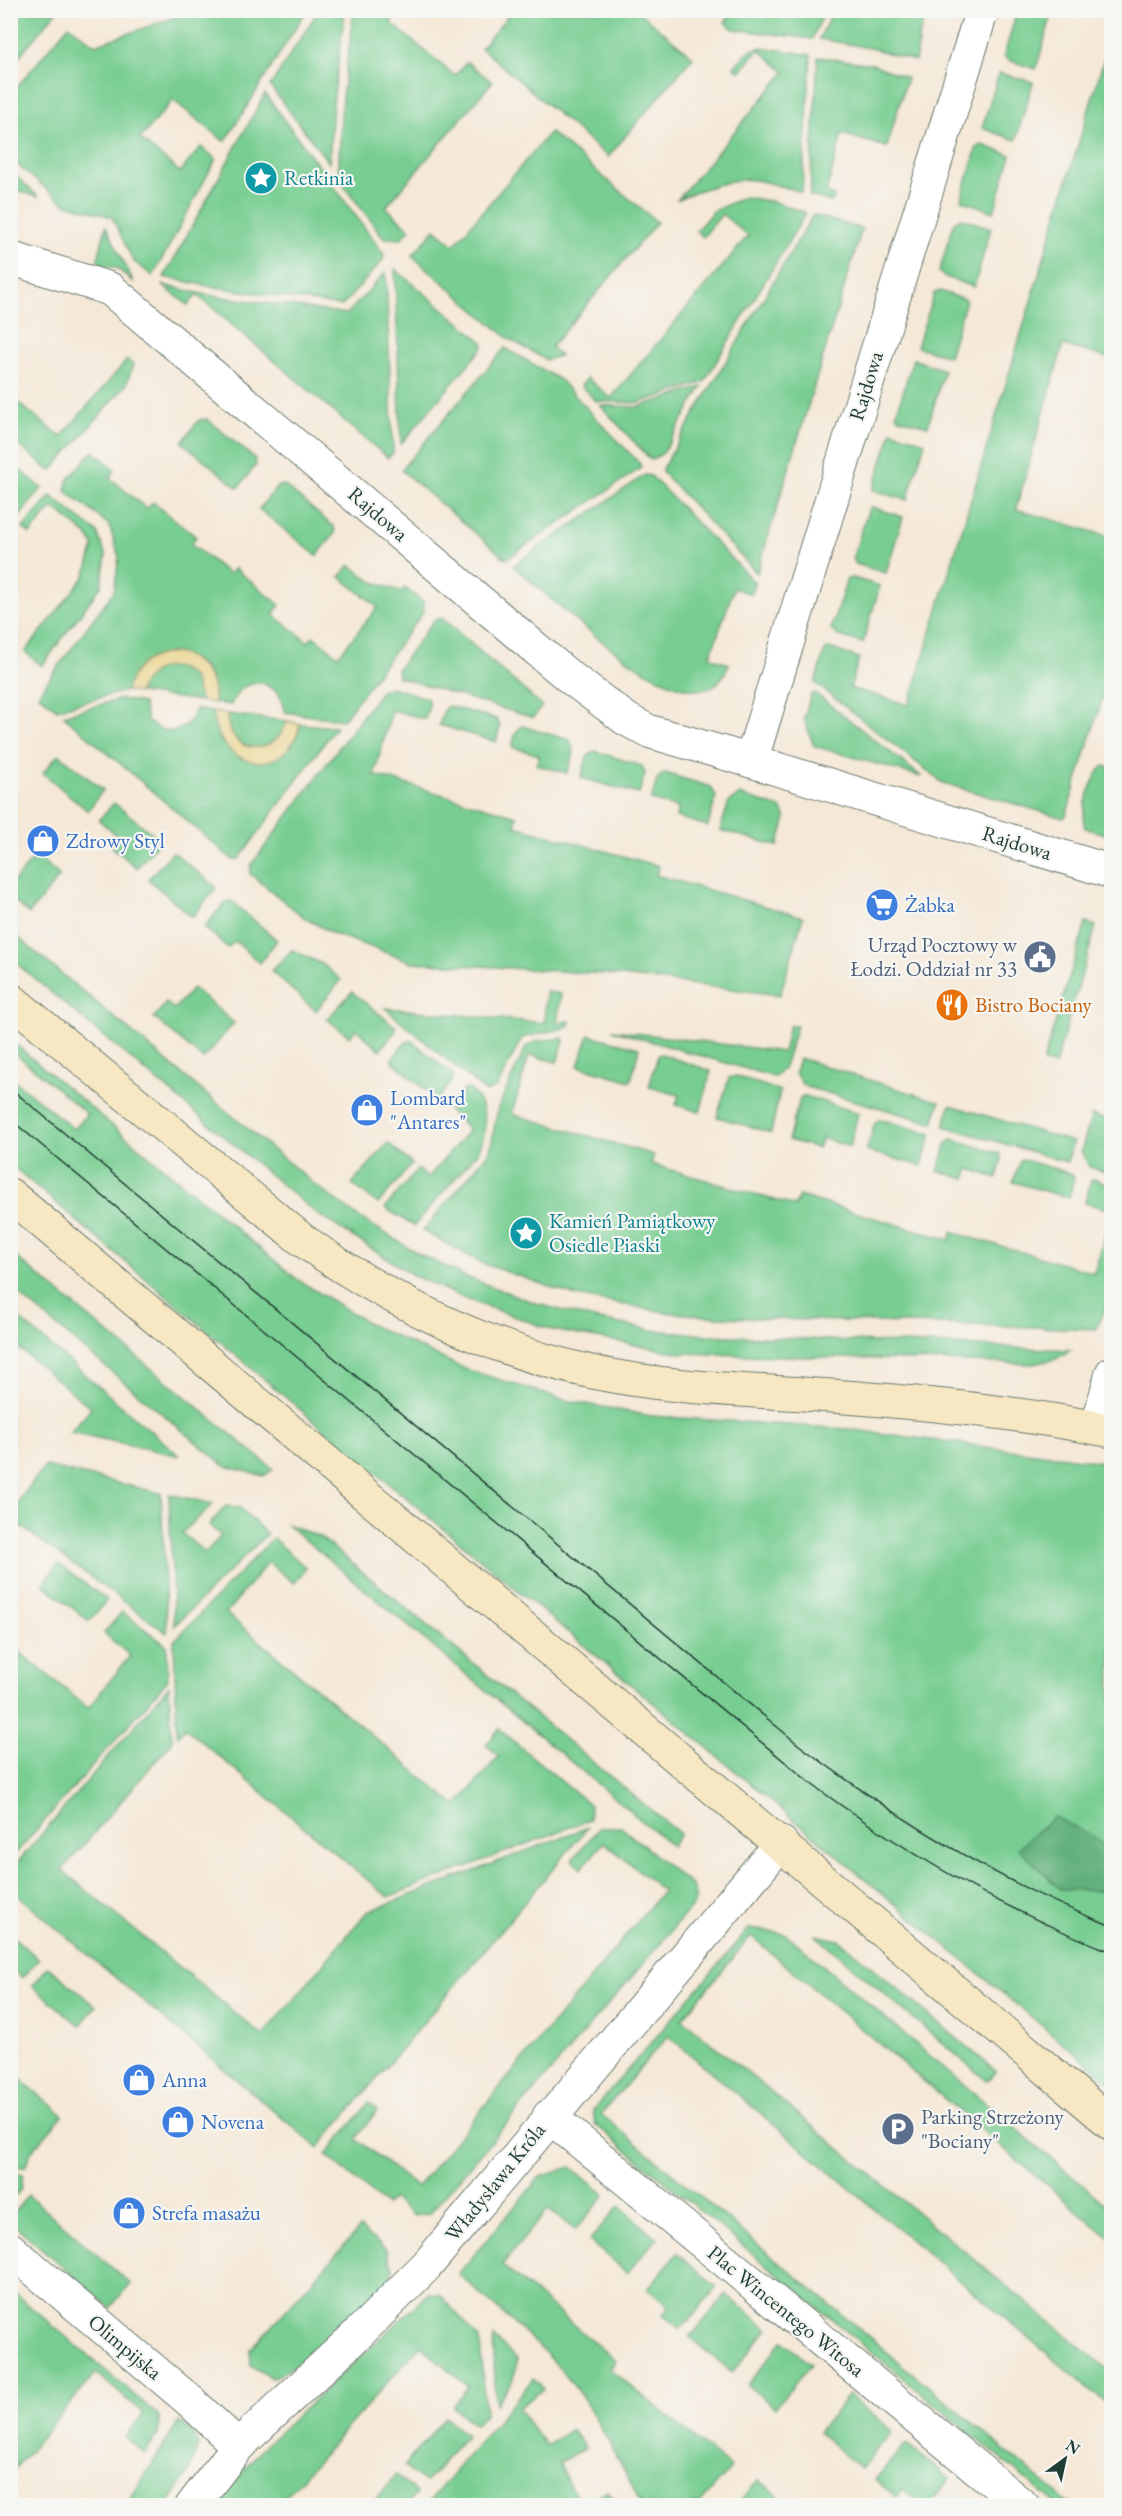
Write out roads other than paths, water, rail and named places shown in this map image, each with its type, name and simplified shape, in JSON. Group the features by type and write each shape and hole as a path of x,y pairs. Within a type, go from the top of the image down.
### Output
{"street":[{"name":"Rajdowa","path":"751,761 982,10"},
{"name":"Rajdowa","path":"10,258 110,289 230,387 559,668 626,719 648,731 1112,872"},
{"path":"10,999 301,1239 347,1272 387,1296 447,1325 539,1358 638,1381 963,1407 1104,1429 1112,1373"},
{"path":"10,1195 1112,2124"},
{"name":"Władysława Króla","path":"192,2505 238,2446 358,2334 427,2265 549,2116 781,1843"},
{"name":"Plac Wincentego Witosa","path":"549,2116 1023,2505"},
{"name":"Olimpijska","path":"10,2249 189,2401 238,2446"}],"tram line":[{"path":"10,1088 799,1745 911,1823 988,1869 1070,1909 1112,1926"},
{"path":"10,1119 814,1786 884,1834 957,1879 1033,1918 1112,1952"}],"place":[{"name":"Retkinia","path":"261,178"},
{"name":"Zdrowy Styl","path":"43,841"},
{"name":"Żabka","path":"882,905"},
{"name":"Urząd Pocztowy w Łodzi. Oddział nr 33","path":"1040,957"},
{"name":"Bistro Bociany","path":"952,1005"},
{"name":"Lombard \"Antares\"","path":"367,1110"},
{"name":"Kamień Pamiątkowy Osiedle Piaski","path":"526,1233"},
{"name":"Anna","path":"139,2080"},
{"name":"Novena","path":"178,2122"},
{"name":"Parking Strzeżony \"Bociany\"","path":"898,2129"},
{"name":"Strefa masażu","path":"129,2213"}]}
